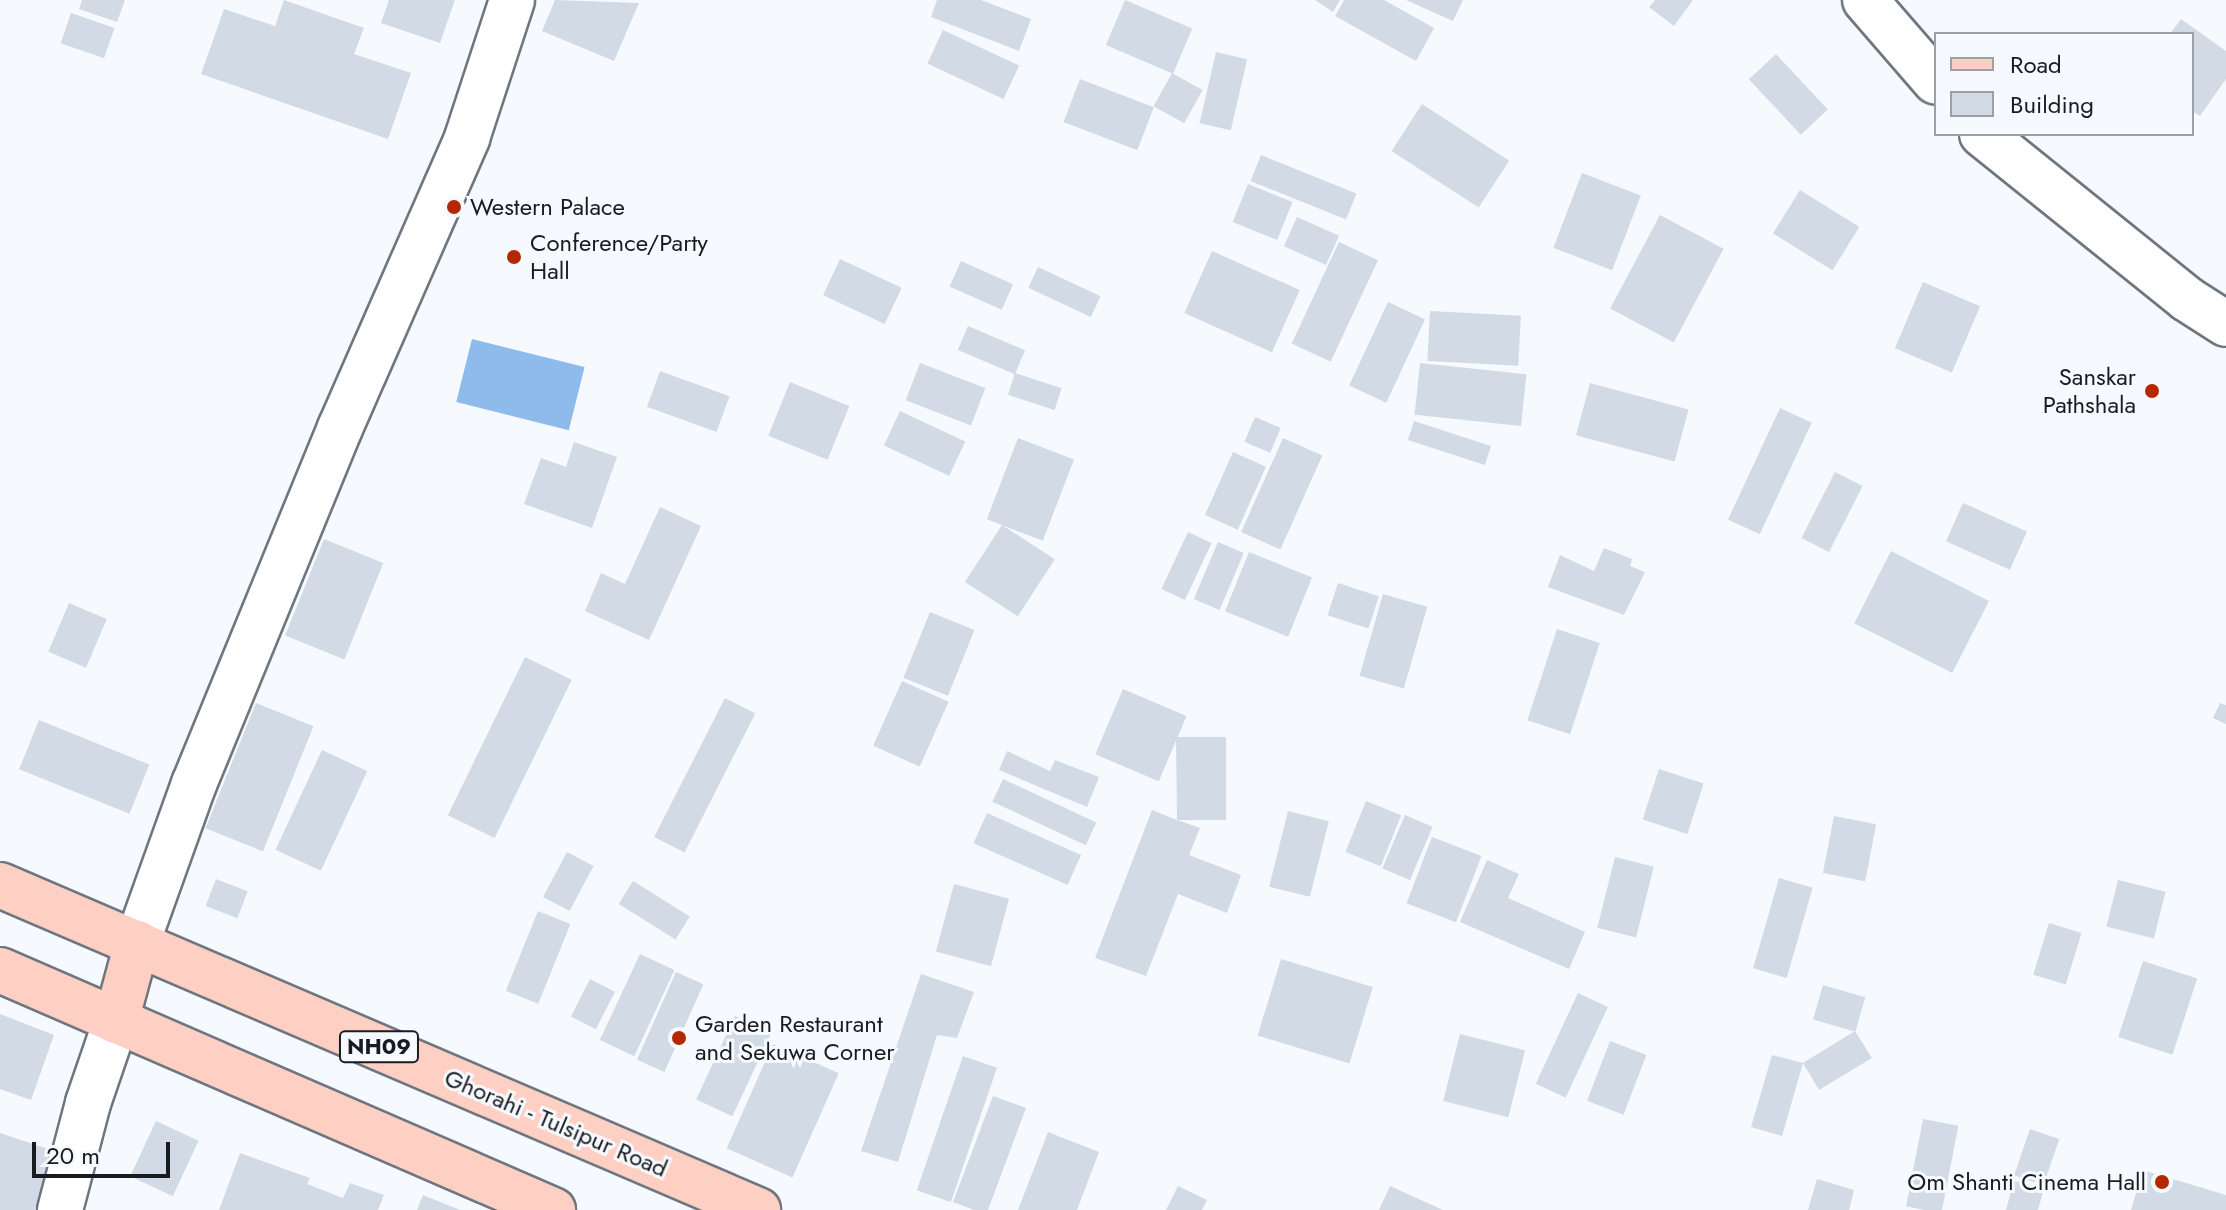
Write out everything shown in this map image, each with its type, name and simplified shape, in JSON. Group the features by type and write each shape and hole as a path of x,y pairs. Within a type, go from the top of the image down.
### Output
{"main road":[{"name":"Ghorahi - Tulsipur Road","path":"0,885 758,1210"},
{"path":"116,1021 137,943"},
{"path":"0,970 553,1210"}],"street":[{"path":"137,943 200,769 340,428 467,138 512,0"},
{"path":"1865,0 1934,80"},
{"path":"1984,136 2187,299 2226,324"},
{"path":"60,1210 88,1103 116,1021"}],"water":[{"path":"472,339 585,367 569,430 456,402"}],"building":[{"path":"82,0 125,0 117,22 79,9"},
{"path":"284,0 364,28 354,54 411,73 388,139 201,74 224,9 275,26"},
{"path":"389,0 455,0 440,43 381,23"},
{"path":"555,0 639,3 614,61 542,31"},
{"path":"937,0 981,0 1031,19 1019,51 931,17"},
{"path":"1125,0 1192,29 1173,74 1106,45"},
{"path":"1315,0 1340,0 1333,12"},
{"path":"1344,0 1384,0 1434,28 1416,61 1335,16"},
{"path":"1406,0 1463,0 1453,21"},
{"path":"1655,0 1693,0 1674,26 1649,7"},
{"path":"71,13 114,28 104,58 61,43"},
{"path":"2181,19 2226,51 2226,79 2200,116 2194,112 2194,32 2171,32"},
{"path":"943,30 1019,65 1003,99 927,64"},
{"path":"1216,52 1247,59 1231,130 1200,123"},
{"path":"1776,54 1828,110 1801,135 1749,79"},
{"path":"1172,73 1203,90 1184,123 1154,106"},
{"path":"1080,79 1154,107 1137,150 1064,122"},
{"path":"1422,104 1509,161 1479,208 1392,151"},
{"path":"1261,155 1356,194 1346,220 1251,181"},
{"path":"1582,173 1641,196 1612,270 1553,248"},
{"path":"1248,184 1293,202 1277,240 1233,222"},
{"path":"1800,190 1859,227 1832,270 1773,233"},
{"path":"1660,215 1724,249 1674,342 1610,309"},
{"path":"1297,217 1339,236 1326,265 1284,246"},
{"path":"1339,242 1378,260 1331,362 1292,344"},
{"path":"1212,251 1300,290 1272,352 1184,313"},
{"path":"840,259 902,288 885,324 823,295"},
{"path":"961,261 1013,284 1002,310 950,287"},
{"path":"1038,267 1101,296 1091,317 1028,288"},
{"path":"1923,282 1980,306 1952,373 1895,348"},
{"path":"1388,302 1425,319 1386,403 1349,385"},
{"path":"1430,311 1521,316 1518,366 1427,361"},
{"path":"968,326 1025,350 1015,374 958,350"},
{"path":"920,363 985,388 971,425 906,400"},
{"path":"1420,363 1526,374 1521,426 1415,415"},
{"path":"660,371 730,396 717,432 647,407"},
{"path":"1015,373 1062,388 1054,410 1008,395"},
{"path":"790,382 849,406 828,460 768,436"},
{"path":"1590,383 1689,409 1675,462 1576,435"},
{"path":"1780,408 1812,423 1760,534 1728,519"},
{"path":"900,411 965,441 949,476 884,445"},
{"path":"1255,417 1281,428 1270,453 1244,442"},
{"path":"1414,421 1491,446 1485,465 1408,440"},
{"path":"1018,438 1074,460 1043,541 987,519"},
{"path":"1283,438 1322,455 1280,550 1241,532"},
{"path":"574,442 617,457 592,528 524,504 541,458 566,467"},
{"path":"1233,452 1266,467 1238,530 1205,515"},
{"path":"1835,472 1863,486 1829,552 1801,538"},
{"path":"1963,503 2027,531 2010,570 1946,541"},
{"path":"660,507 701,526 649,640 585,611 601,573 625,584"},
{"path":"1002,525 1055,559 1018,616 965,582"},
{"path":"1188,532 1212,543 1185,600 1161,589"},
{"path":"324,539 383,563 344,659 285,635"},
{"path":"1218,542 1244,553 1220,610 1194,599"},
{"path":"1604,548 1632,559 1630,566 1645,572 1624,615 1548,587 1560,555 1594,571"},
{"path":"1891,551 1989,601 1952,673 1854,623"},
{"path":"1249,552 1312,577 1288,637 1225,611"},
{"path":"1338,583 1379,596 1368,629 1327,615"},
{"path":"1383,594 1427,607 1404,688 1360,676"},
{"path":"69,603 107,619 86,668 48,652"},
{"path":"930,612 975,630 948,696 903,678"},
{"path":"1557,629 1600,643 1570,734 1527,720"},
{"path":"525,657 572,680 495,838 448,815"},
{"path":"902,681 949,702 920,767 873,746"},
{"path":"1123,689 1187,716 1159,781 1095,754"},
{"path":"725,698 755,713 684,852 654,837"},
{"path":"256,703 313,726 263,851 205,828"},
{"path":"2220,703 2226,705 2226,724 2213,718"},
{"path":"39,720 149,765 129,814 19,769"},
{"path":"1176,737 1226,737 1226,820 1177,820"},
{"path":"322,750 367,771 321,871 276,850"},
{"path":"1007,751 1050,771 1055,760 1099,777 1087,807 999,770"},
{"path":"1659,769 1704,784 1687,834 1643,819"},
{"path":"1003,779 1096,823 1086,845 992,802"},
{"path":"1366,801 1401,815 1381,866 1345,852"},
{"path":"1152,810 1200,828 1189,855 1241,875 1227,913 1178,894 1146,976 1095,958"},
{"path":"1288,811 1329,821 1310,897 1269,887"},
{"path":"987,813 1081,855 1068,885 974,843"},
{"path":"1405,815 1433,827 1410,880 1382,868"},
{"path":"1834,816 1876,824 1865,881 1823,873"},
{"path":"1432,837 1481,856 1456,922 1407,903"},
{"path":"567,852 593,866 570,911 543,897"},
{"path":"1615,857 1654,867 1636,938 1597,928"},
{"path":"1487,860 1519,874 1508,898 1585,932 1569,969 1460,922"},
{"path":"1779,878 1813,888 1787,978 1753,968"},
{"path":"216,879 248,891 237,918 206,906"},
{"path":"2118,880 2166,892 2154,938 2106,927"},
{"path":"633,881 690,917 676,939 619,904"},
{"path":"954,884 1009,899 991,966 936,952"},
{"path":"538,911 570,924 538,1004 506,991"},
{"path":"2049,923 2082,933 2066,985 2033,975"},
{"path":"640,954 674,970 634,1056 600,1040"},
{"path":"1281,959 1373,987 1349,1064 1258,1036"},
{"path":"2143,961 2197,979 2172,1055 2118,1037"},
{"path":"676,972 703,984 664,1072 637,1060"},
{"path":"921,974 974,992 957,1038 937,1035 898,1162 861,1151"},
{"path":"590,979 615,992 596,1029 571,1016"},
{"path":"1823,985 1865,997 1855,1032 1813,1020"},
{"path":"1578,993 1608,1007 1566,1098 1536,1084"},
{"path":"0,1014 54,1035 31,1100 0,1089"},
{"path":"735,1016 771,1033 732,1116 696,1099"},
{"path":"1855,1031 1872,1058 1819,1090 1803,1063"},
{"path":"1460,1034 1525,1050 1508,1117 1443,1101"},
{"path":"1610,1041 1646,1055 1623,1115 1587,1101"},
{"path":"773,1044 839,1073 792,1177 727,1148"},
{"path":"1772,1055 1803,1063 1782,1136 1751,1127"},
{"path":"963,1056 997,1068 951,1202 917,1190"},
{"path":"993,1096 1026,1108 988,1210 974,1210 953,1202"},
{"path":"1923,1119 1958,1126 1942,1210 1906,1206"},
{"path":"156,1121 199,1141 173,1196 130,1176"},
{"path":"2030,1129 2059,1139 2043,1185 2014,1175"},
{"path":"1048,1132 1099,1152 1077,1210 1018,1210"},
{"path":"0,1133 63,1154 45,1210 0,1210"},
{"path":"240,1153 310,1178 307,1184 343,1198 350,1183 384,1195 378,1210 219,1210"},
{"name":"Om Shanti Cinema Hall","path":"2143,1170 2226,1195 2226,1210 2131,1210"},
{"path":"1817,1179 1854,1190 1849,1210 1808,1210"},
{"path":"2014,1181 2044,1188 2038,1210 2006,1210"},
{"path":"1178,1186 1207,1200 1202,1210 1166,1210"},
{"path":"1390,1186 1443,1210 1379,1210"},
{"path":"423,1195 460,1210 417,1210"}],"place":[{"name":"Western Palace","path":"454,207"},
{"name":"Conference/Party Hall","path":"514,257"},
{"name":"Sanskar Pathshala","path":"2152,391"},
{"name":"Garden Restaurant and Sekuwa Corner","path":"679,1038"},
{"name":"Om Shanti Cinema Hall","path":"2162,1182"}]}
